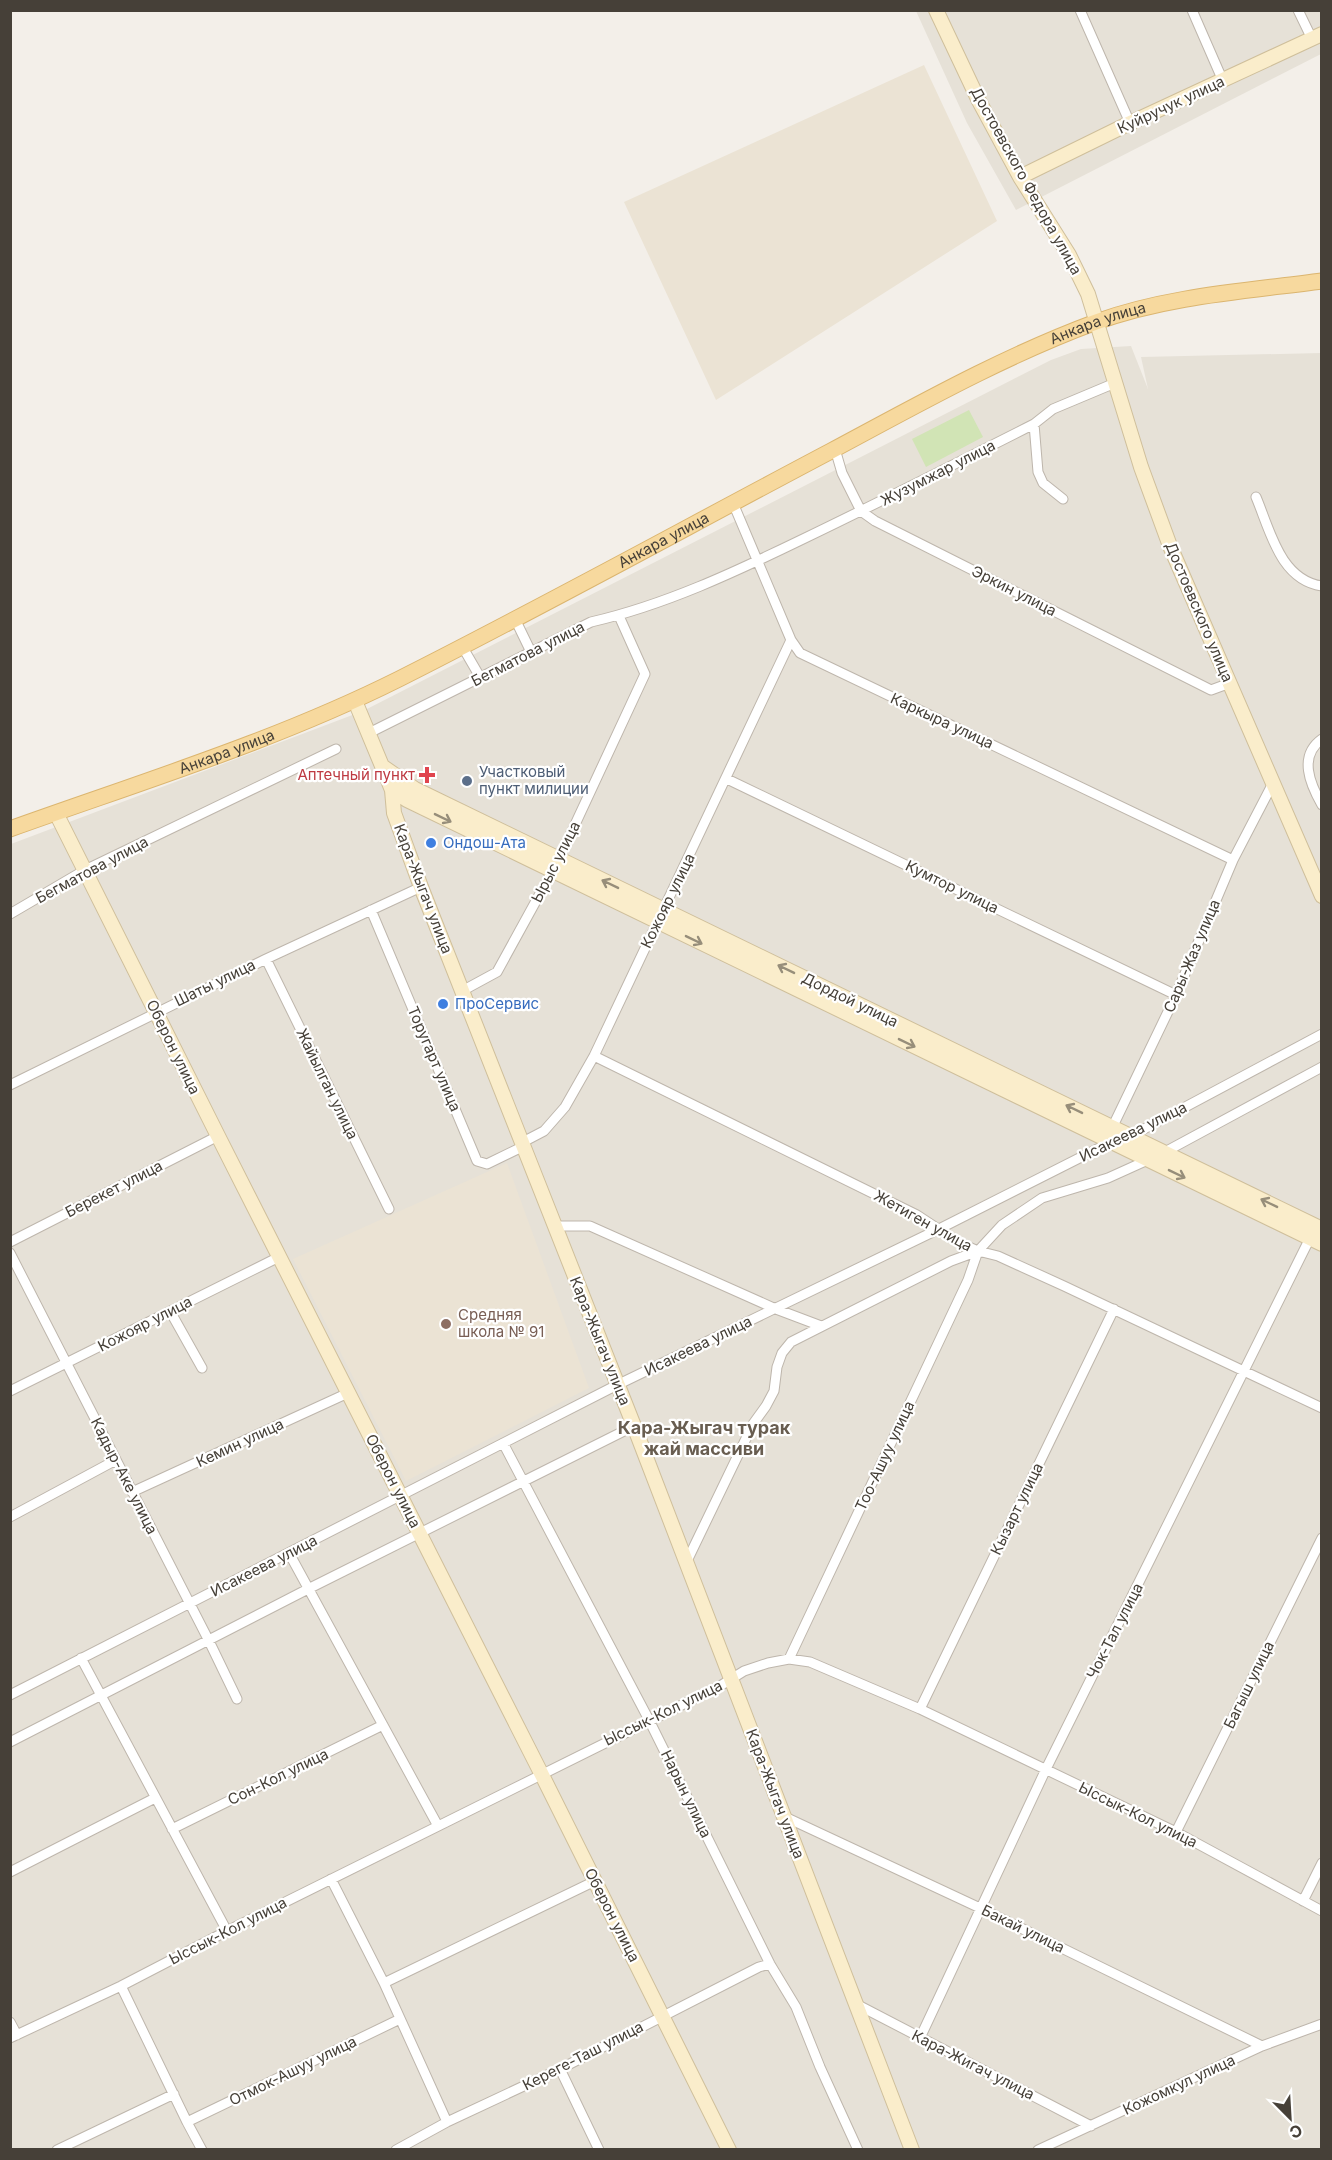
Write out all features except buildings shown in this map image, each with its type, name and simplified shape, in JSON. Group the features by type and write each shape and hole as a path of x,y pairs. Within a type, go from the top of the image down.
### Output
{"main road":[{"name":"Анкара улица","path":"10,829 259,739 355,701 1006,361 1097,321 1190,299 1322,281"}],"street":[{"name":"Достоевского Федора улица","path":"936,10 979,101 1020,177 1069,255 1088,294 1097,321"},
{"path":"1080,10 1130,123"},
{"path":"1192,10 1223,81"},
{"path":"1298,10 1317,36"},
{"name":"Куйручук улица","path":"1020,177 1317,36"},
{"name":"Достоевского улица","path":"1097,321 1147,486 1170,546 1322,896"},
{"name":"Жузумжар улица","path":"759,561 1034,424 1053,410 1115,383"},
{"path":"1034,424 1038,472 1043,483 1063,499"},
{"path":"835,449 842,473 861,511"},
{"path":"1256,497 1284,563 1299,578 1322,586"},
{"name":"Каркыра улица","path":"733,503 791,640 800,653 1233,860"},
{"name":"Эркин улица","path":"861,511 875,521 1211,690 1230,683"},
{"name":"Бегматова улица","path":"369,733 591,622 619,616 677,595 759,561"},
{"name":"Ырыс улица","path":"462,991 497,972 556,865 645,674 619,616"},
{"path":"515,618 531,652"},
{"name":"Кожояр улица","path":"522,1145 544,1131 565,1107 594,1056 791,640"},
{"path":"462,646 480,678"},
{"name":"Кара-Жыгач улица","path":"355,701 392,790 394,813 421,887 634,1426 912,2150"},
{"path":"1322,739 1309,755 1307,765 1308,777 1322,805"},
{"name":"Бегматова улица","path":"10,914 85,870 336,749"},
{"name":"Дордой улица","path":"382,765 415,789 556,865 1147,1160 1317,1234"},
{"name":"Кумтор улица","path":"727,779 1176,995"},
{"name":"Сары-Жаз улица","path":"1112,1128 1176,995 1233,860 1272,785"},
{"name":"Дордой улица","path":"392,790 407,800 556,865"},
{"path":"393,806 407,800"},
{"name":"Оберон улица","path":"56,813 729,2150"},
{"name":"Шаты улица","path":"10,1085 266,959 421,887"},
{"name":"Торугарт улица","path":"371,910 477,1161 487,1164 522,1145"},
{"name":"Дордой улица","path":"660,916 1112,1128 1317,1234"},
{"name":"Жайылган улица","path":"266,959 389,1209"},
{"name":"Исакеева улица","path":"10,1695 617,1385 939,1229 1110,1142 1130,1137 1322,1034"},
{"name":"Жетиген улица","path":"594,1056 917,1215 958,1242 978,1251 998,1256 1322,1408"},
{"name":"Исакеева улица","path":"686,1563 753,1424 774,1390 777,1367 790,1342 951,1261 978,1251 1002,1225 1042,1198 1108,1178 1163,1153 1322,1067"},
{"name":"Берекет улица","path":"10,1242 218,1136"},
{"path":"554,1227 590,1226 776,1309 821,1326"},
{"name":"Чок-Тал улица","path":"920,2038 1046,1769 1244,1373 1317,1234"},
{"name":"Тоо-Ашуу улица","path":"789,1659 968,1280 978,1251"},
{"name":"Кадыр-Аке улица","path":"10,1253 237,1699"},
{"name":"Кожояр улица","path":"10,1391 279,1257"},
{"name":"Кызарт улица","path":"920,1709 1114,1309"},
{"path":"170,1311 202,1368"},
{"name":"Кемин улица","path":"132,1492 348,1393"},
{"path":"10,1742 308,1589 634,1426"},
{"name":"Нарын улица","path":"503,1443 649,1720 770,1964 796,2007 820,2067 858,2150"},
{"path":"10,1517 116,1460"},
{"name":"Багыш улица","path":"1176,1832 1322,1538"},
{"path":"289,1553 438,1826"},
{"path":"81,1658 226,1931"},
{"name":"Ыссык-Кол улица","path":"14,2036 121,1986 744,1671 789,1659 810,1662 920,1709 1176,1832 1322,1911"},
{"name":"Сон-Кол улица","path":"172,1829 383,1725"},
{"path":"10,1872 155,1798"},
{"name":"Бакай улица","path":"783,1816 980,1908 1262,2046"},
{"path":"1303,1901 1322,1863"},
{"path":"331,1879 384,1983 447,2122"},
{"path":"384,1983 595,1881"},
{"name":"Кереге-Таш улица","path":"396,2150 447,2122 560,2069 759,1967 770,1964"},
{"path":"121,1986 202,2150"},
{"name":"Кара-Жигач улица","path":"855,2004 1091,2126"},
{"name":"Отмок-Ашуу улица","path":"187,2122 400,2019"},
{"path":"10,2022 14,2036"},
{"name":"Кожомкул улица","path":"1038,2150 1262,2046 1322,2024"},
{"path":"560,2069 599,2150"},
{"path":"57,2150 174,2094"}],"shaded area":[{"path":"916,11 1321,11 1321,54 1016,210 967,123"},
{"path":"924,65 997,221 716,400 624,202"},
{"name":"Кара-Жыгач турак жай массиви","path":"1131,346 1148,389 1141,357 1321,353 1321,2149 11,2150 11,844 363,711 1051,360 1081,349"},
{"name":"Средняя школа № 91","path":"507,1163 589,1388 406,1481 293,1259"}],"green space":[{"path":"969,410 983,437 926,467 912,439"}],"place":[{"name":"Аптечный пункт","path":"427,775"},
{"name":"Участковый пункт милиции","path":"467,781"},
{"name":"Ондош-Ата","path":"431,843"},
{"name":"ПроСервис","path":"443,1004"},
{"name":"Средняя школа № 91","path":"446,1324"}],"district":[{"name":"Кара-Жыгач турак жай массиви","path":"704,1438"}]}
